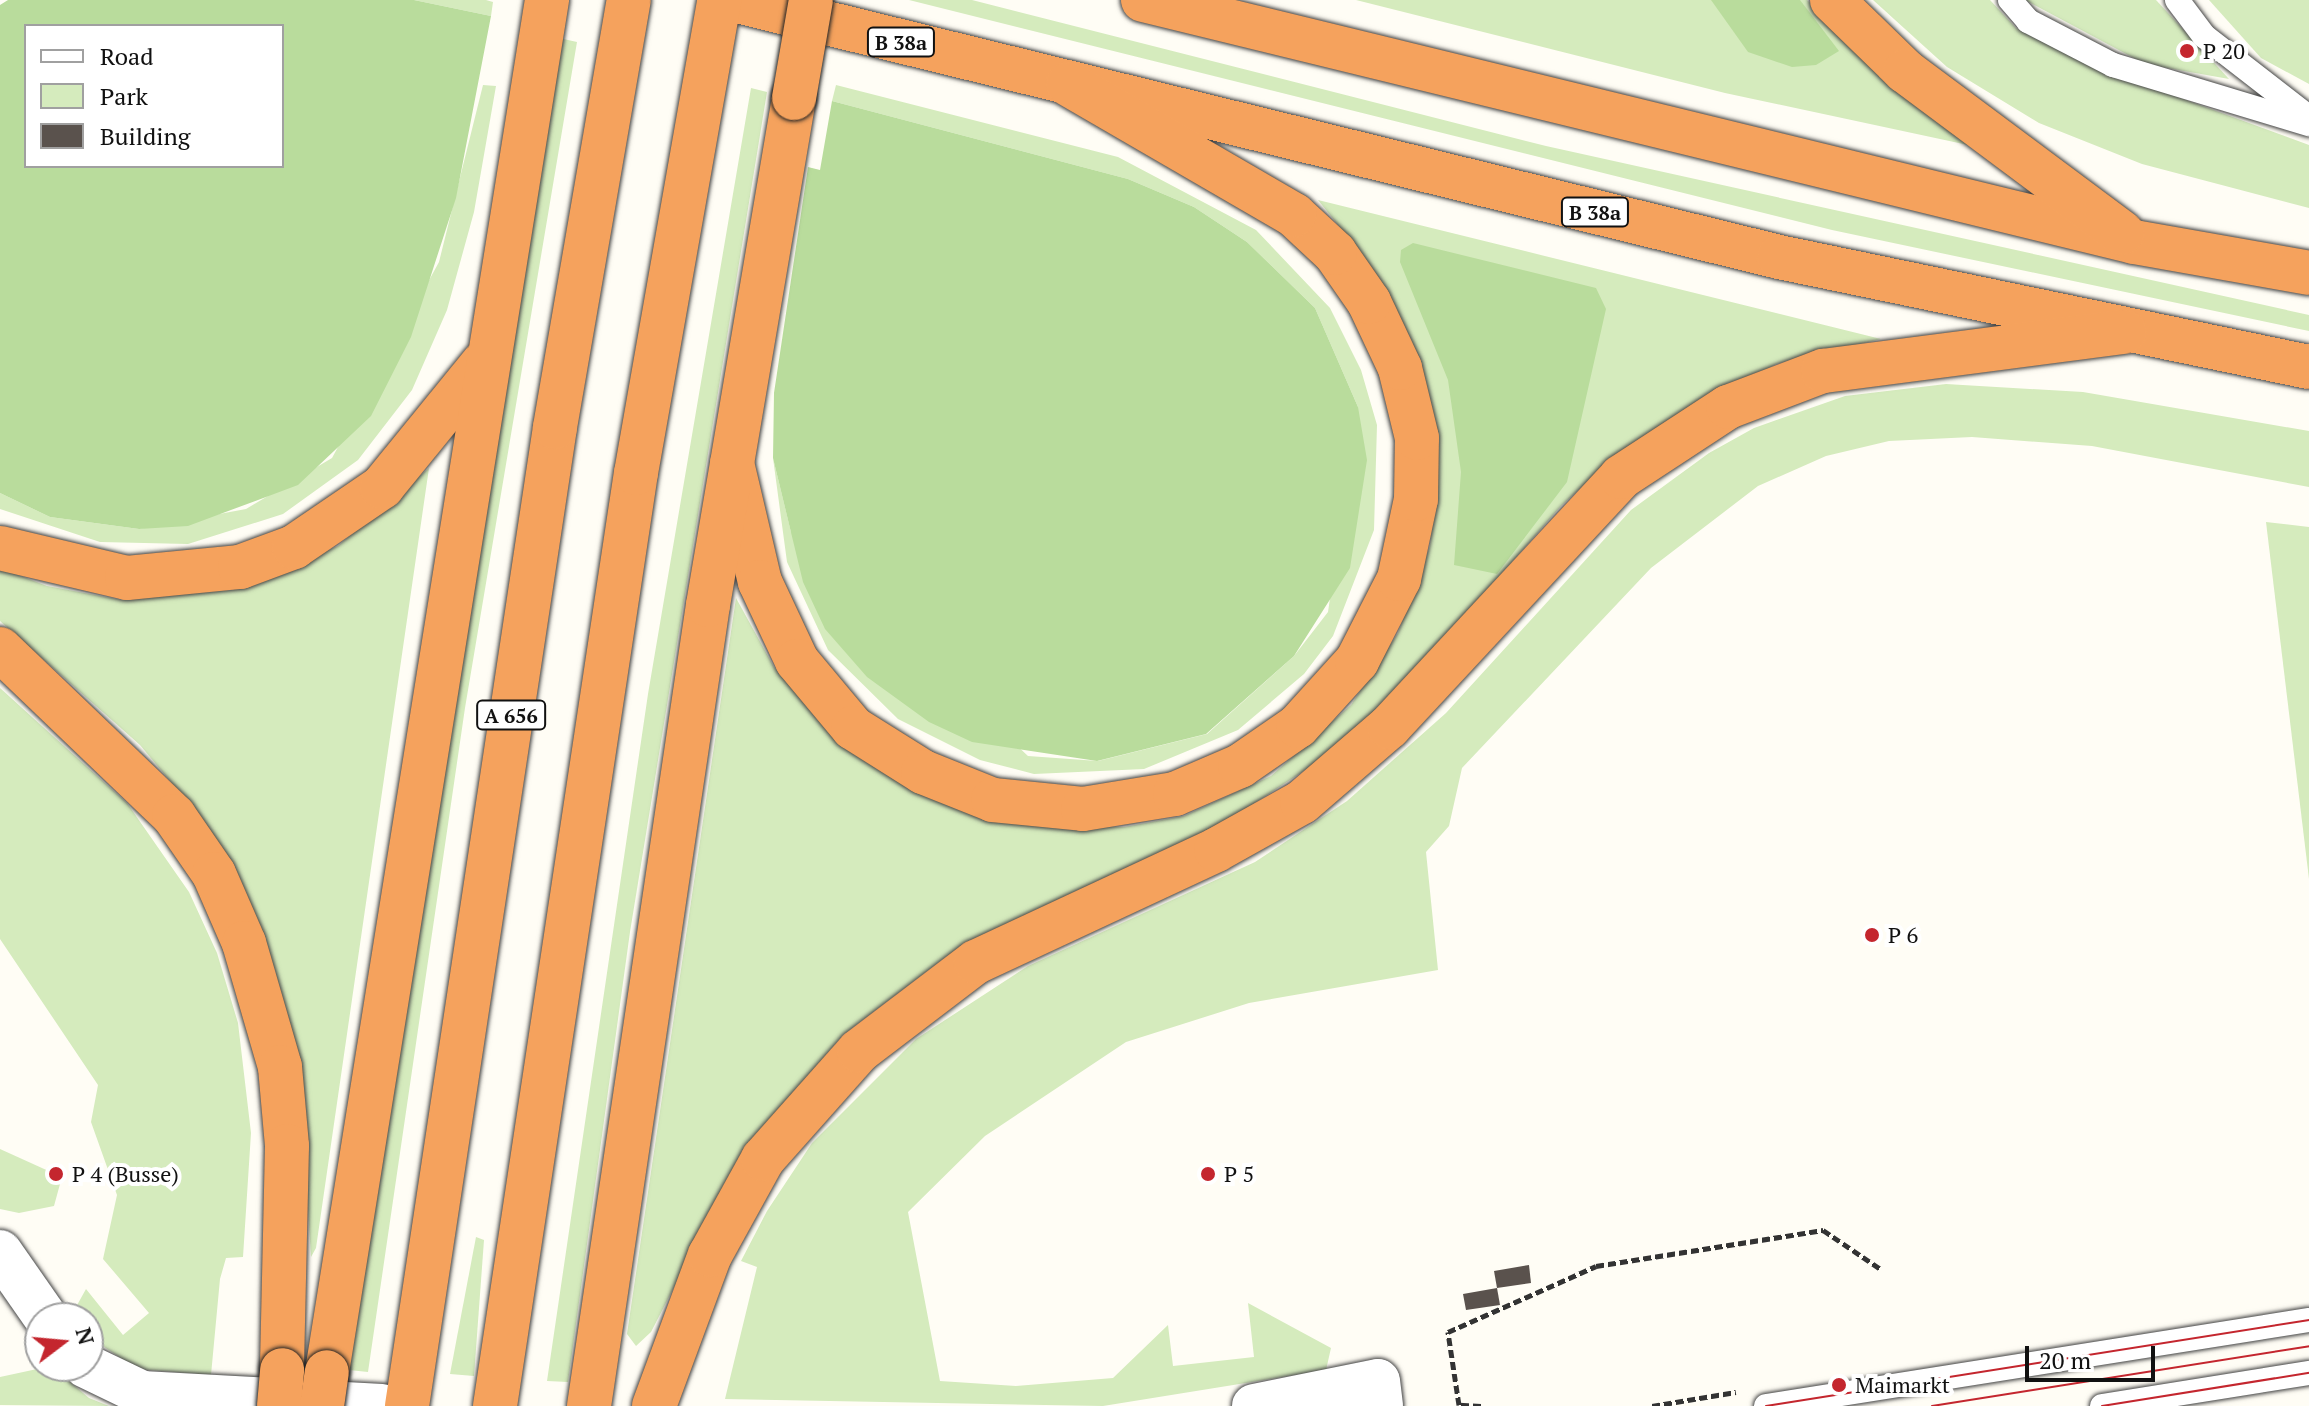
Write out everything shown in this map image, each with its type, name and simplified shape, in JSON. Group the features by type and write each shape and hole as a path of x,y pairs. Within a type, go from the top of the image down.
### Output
{"highway":[{"name":"A 656","path":"400,1396 555,427 629,0"},
{"path":"497,1394 631,505 719,0"},
{"name":"B 38a","path":"733,0 1763,253 2124,332 2309,367"},
{"path":"590,1396 732,463 811,0"},
{"path":"1143,0 2134,242 2309,273"},
{"path":"1832,0 1905,71 2134,242"},
{"path":"325,1389 484,361 544,18"},
{"path":"732,463 760,582 797,661 853,728 923,772 993,800 1083,809 1175,794 1240,766 1298,726 1357,661 1399,579 1416,499 1417,438 1400,368 1369,302 1335,253 1294,215 1068,84"},
{"path":"656,1398 710,1255 763,1159 859,1051 976,962 1216,850 1302,802 1389,727 1621,477 1684,432 1823,371 2124,332"},
{"path":"0,548 77,572 127,578 240,567 294,547 382,487 484,361"},
{"path":"0,649 174,816 214,874 244,943 280,1067 287,1146 280,1388"}],"street":[{"path":"0,1252 35,1302"},
{"path":"104,1375 142,1393 400,1396"},
{"path":"1254,1406 1379,1394"}],"lane":[{"path":"2010,0 2028,21 2113,65 2309,124"},
{"path":"2177,0 2221,51 2309,117"},
{"path":"1766,1406 2309,1320"},
{"path":"2102,1406 2309,1373"}],"path":[{"path":"1481,1406 1457,1406 1448,1332 1596,1266 1823,1230 1882,1270"}],"green space":[{"path":"8,0 414,0 491,16 456,198 411,337 371,416 298,485 188,526 139,529 50,517 0,493 0,5"},
{"path":"414,0 486,0 493,2 491,16"},
{"path":"909,0 972,0 1546,146 2309,315 2309,331 1832,230"},
{"path":"1356,0 1807,0 1968,145 1725,93"},
{"path":"1711,0 1800,0 1839,51 1816,65 1792,67 1748,52"},
{"path":"1873,0 1990,0 2016,28 2115,74 2309,145 2309,208 2142,164 2039,123 1947,67"},
{"path":"2025,0 2156,0 2229,79 2145,64"},
{"path":"2209,0 2309,0 2309,84 2261,58"},
{"path":"559,38 577,42 465,708 368,1372 349,1370"},
{"path":"483,85 496,86 474,212 447,310 412,390 358,460 283,514 188,544 100,542 0,509 0,493 50,517 139,529 246,509 332,458 439,262"},
{"path":"836,85 1118,157 1256,230 1330,308 1361,370 1377,425 1374,530 1333,636 1304,674 1238,730 1144,769 1034,774 980,760 898,719 828,650 787,562 773,458 791,532 1028,756 1098,761 1207,734 1294,656 1328,612 1358,407 1315,308 1247,242 1194,207 1128,179 832,101"},
{"path":"751,88 767,92 630,932 568,1382 547,1381 648,694"},
{"path":"832,101 1128,179 1194,207 1247,242 1315,308 1358,407 1367,460 1350,568 1294,656 1206,734 1097,761 972,742 929,722 867,677 825,629 803,582 773,458 774,393 808,167 820,170"},
{"path":"1318,200 1881,339 1776,364 1608,463 1561,506 1394,697 1325,757 1209,833 947,956 843,1035 745,1149 651,1332 636,1346 627,1334 736,598 774,667 830,733 1016,824 1124,827 1184,816 1271,776 1351,705 1398,633 1430,546 1435,500 1428,395 1411,339 1364,257"},
{"path":"1413,243 1596,288 1606,309 1567,482 1497,574 1454,565 1461,472 1448,380 1400,262 1401,250"},
{"path":"1946,384 2083,392 2309,431 2309,487 2092,446 1972,437 1889,441 1826,456 1758,486 1651,568 1462,768 1449,826 1426,852 1438,970 1249,1003 1126,1042 985,1136 908,1212 940,1381 1016,1386 1113,1378 1168,1325 1173,1366 1254,1357 1248,1303 1331,1348 1326,1370 1103,1406 725,1399 757,1267 741,1261 767,1211 812,1143 916,1039 1028,966 1255,862 1347,801 1446,713 1631,510 1709,453 1754,428 1845,396"},
{"path":"429,468 316,1248 311,1257 300,1083 275,970 196,812 140,745 0,621 0,568 47,586 122,600 232,590 338,546"},
{"path":"2266,522 2309,527 2309,879"},
{"path":"0,688 127,803 189,892 217,953 238,1023 251,1133 243,1257 226,1258 220,1279 211,1375 137,1369 104,1347 104,1311 123,1335 149,1313 103,1259 117,1195 91,1122 98,1085 0,939"},
{"path":"0,1149 53,1173 60,1184 54,1206 19,1213 0,1209"},
{"path":"476,1237 484,1240 474,1376 450,1374"},
{"path":"86,1289 96,1302 79,1302"},
{"path":"24,1372 24,1382 70,1382 89,1398 109,1406 0,1405 0,1377"}],"building":[{"path":"1529,1265 1531,1283 1497,1288 1494,1271"},
{"path":"1497,1288 1500,1305 1466,1310 1463,1294"}],"tram line":[{"path":"1766,1406 2309,1320"},
{"path":"1932,1406 2309,1346"},
{"path":"2102,1406 2309,1373"}],"place":[{"name":"P 20","path":"2187,51"},
{"name":"P 6","path":"1872,935"},
{"name":"P 4 (Busse)","path":"56,1174"},
{"name":"P 5","path":"1208,1174"},
{"name":"Maimarkt","path":"1839,1385"}]}
